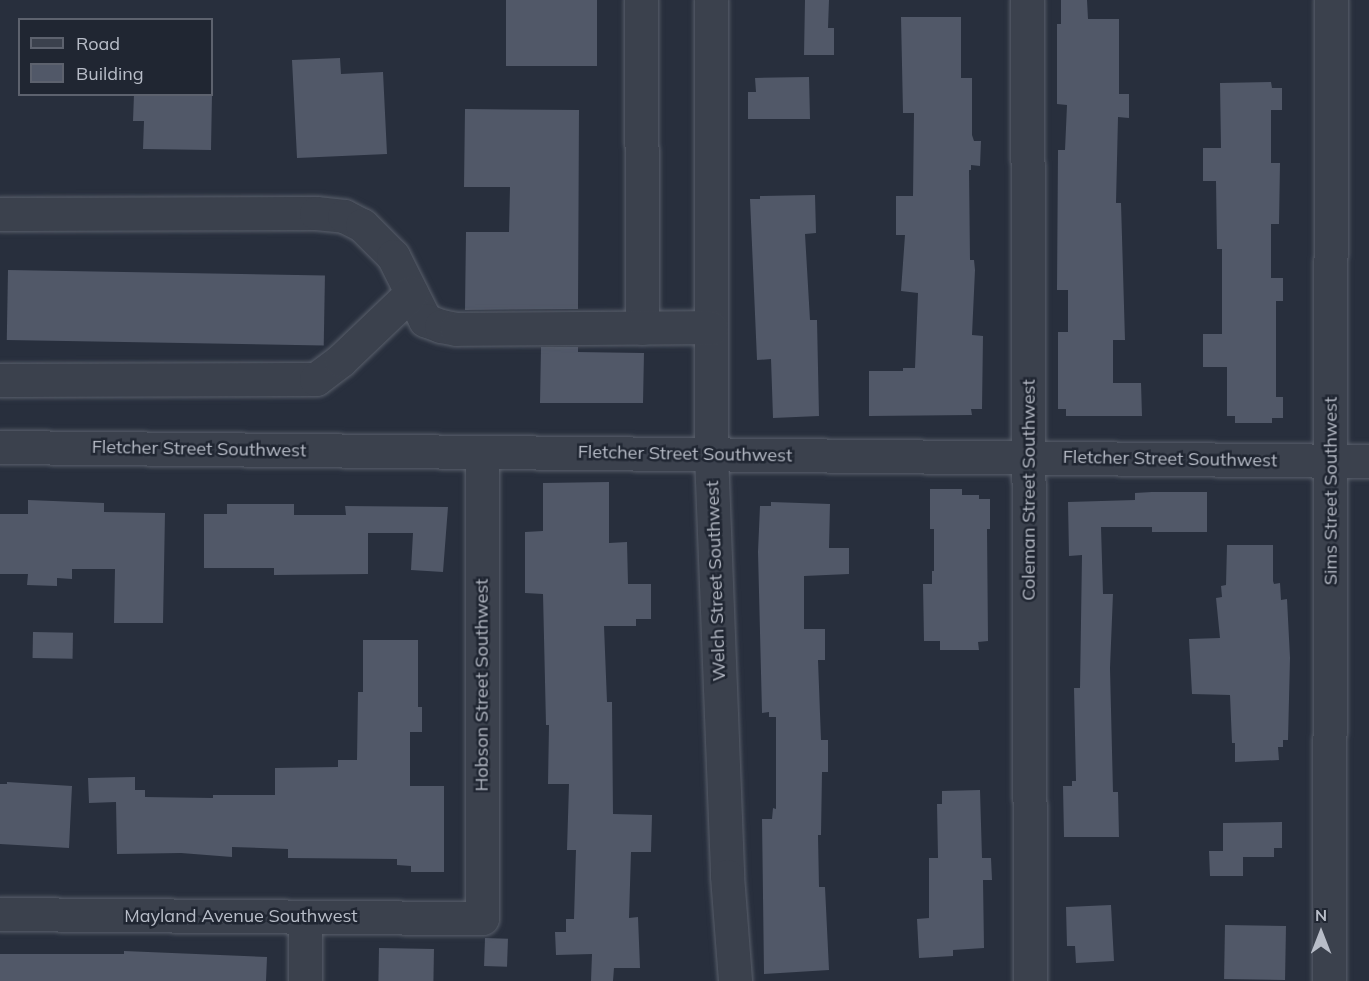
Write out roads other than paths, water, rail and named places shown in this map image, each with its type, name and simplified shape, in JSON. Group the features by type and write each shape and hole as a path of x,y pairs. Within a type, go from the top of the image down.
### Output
{"street":[{"path":"641,0 642,328"},
{"name":"Welch Street Southwest","path":"711,0 711,454 727,876 735,981"},
{"name":"Coleman Street Southwest","path":"1027,0 1030,981"},
{"name":"Sims Street Southwest","path":"1329,981 1331,0"},
{"path":"0,214 316,213 344,216 362,225 393,256 425,320 456,329 711,327"},
{"path":"0,380 316,379 341,360 411,293"},
{"name":"Fletcher Street Southwest","path":"0,447 1369,461"},
{"name":"Hobson Street Southwest","path":"482,452 482,918"},
{"name":"Mayland Avenue Southwest","path":"0,914 482,918"},
{"path":"305,917 305,981"}]}
